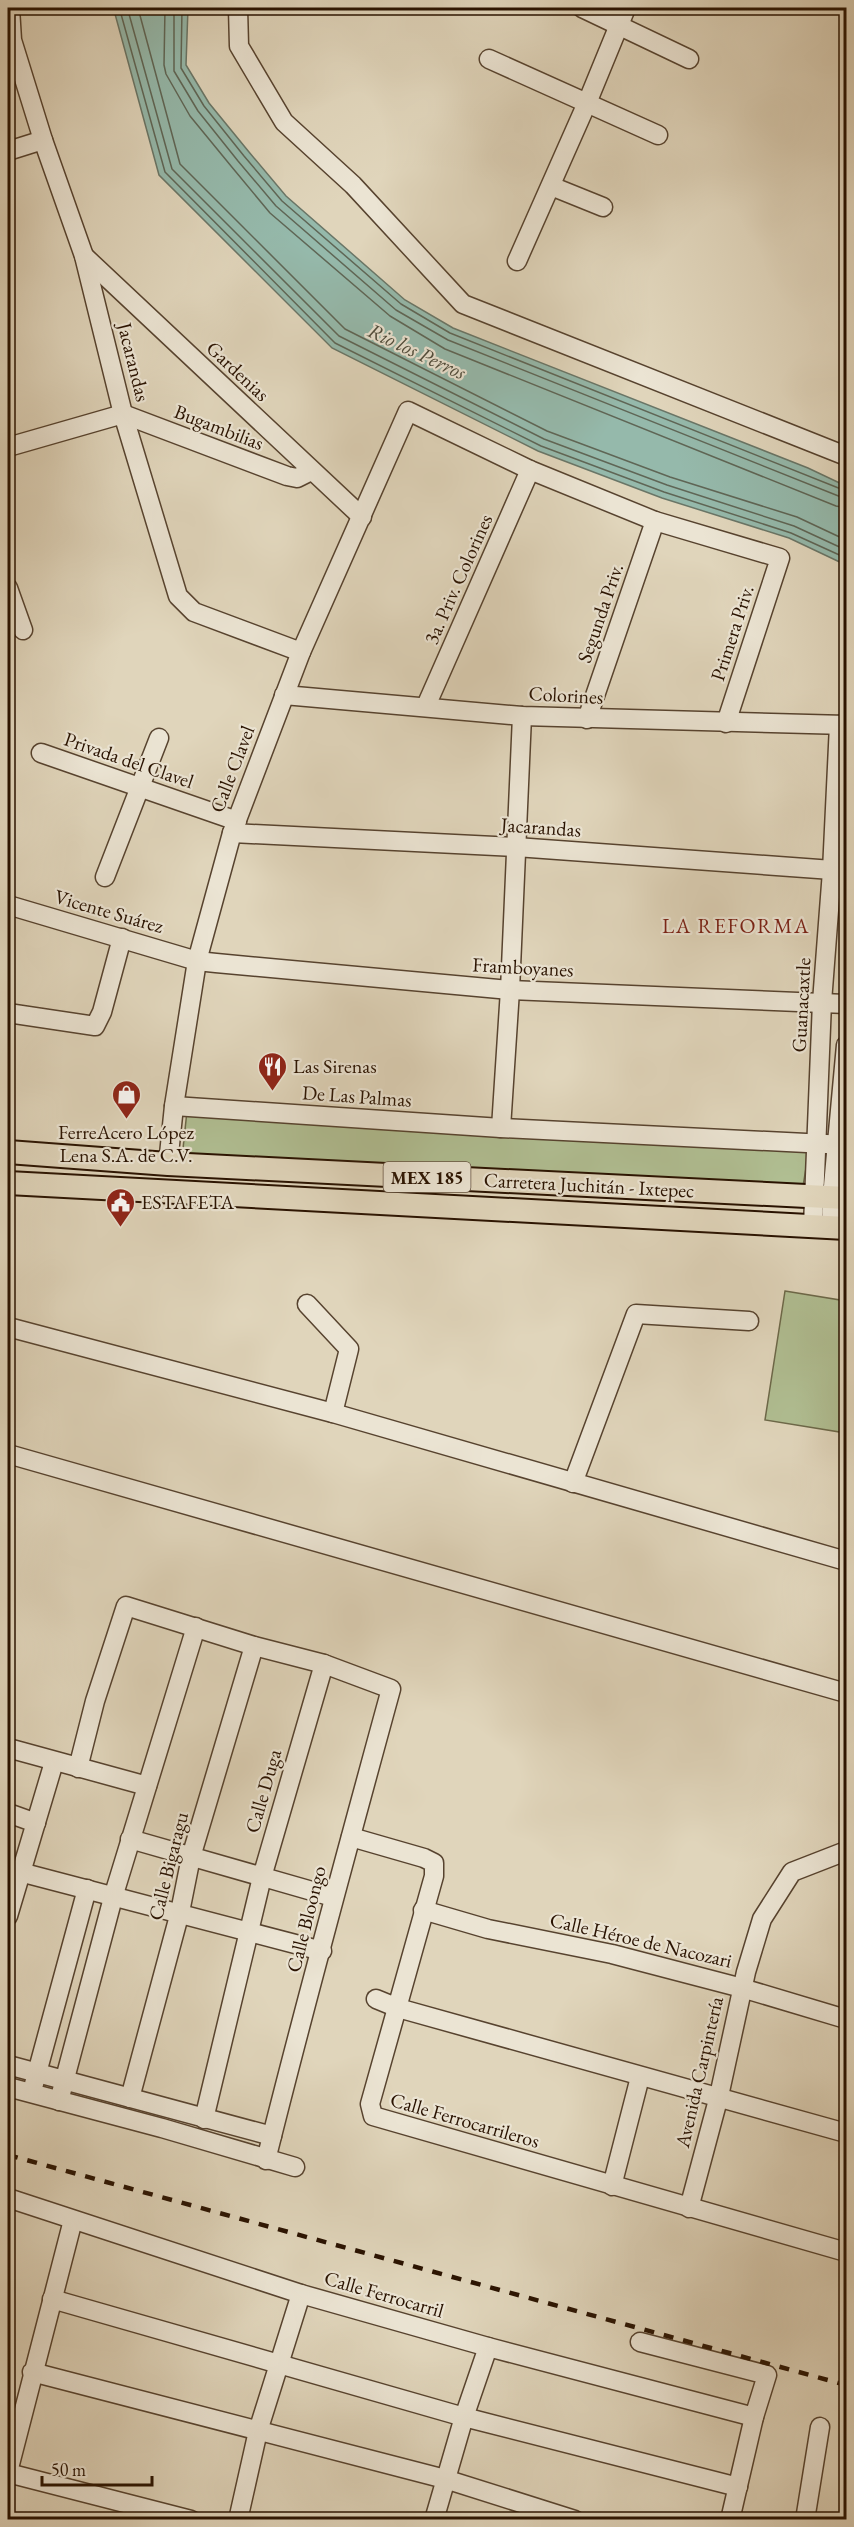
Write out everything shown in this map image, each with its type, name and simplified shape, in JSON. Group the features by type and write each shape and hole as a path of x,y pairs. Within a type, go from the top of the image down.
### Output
{"main road":[{"name":"Carretera Juchitán - Ixtepec","path":"8,1152 168,1164 830,1197"},
{"name":"Carretera Juchitán - Ixtepec","path":"8,1183 830,1227"}],"street":[{"name":"Jacarandas","path":"10,8 12,40 43,140 84,256 123,414 178,596 194,612 301,652"},
{"path":"238,8 238,46 285,122 353,185 463,304 846,456"},
{"path":"582,8 623,16 690,59"},
{"path":"517,261 587,104 623,16"},
{"path":"489,59 658,135"},
{"path":"8,151 43,140"},
{"path":"551,186 603,207"},
{"name":"Gardenias","path":"84,256 311,471 363,517"},
{"name":"Calle Clavel","path":"168,1164 174,1107 197,961 234,827 301,652 363,517 408,411 530,470"},
{"path":"8,447 123,414"},
{"name":"Bugambilias","path":"123,414 288,476 297,478 311,471"},
{"path":"530,470 655,521"},
{"name":"3a. Priv. Colorines","path":"426,706 530,470"},
{"name":"Primera Priv.","path":"655,521 780,558 726,723"},
{"name":"Segunda Priv.","path":"587,719 655,521"},
{"path":"8,588 23,630"},
{"name":"Colorines","path":"284,696 426,706 522,716 843,725"},
{"path":"501,1128 510,990 522,716"},
{"name":"Guanacaxtle","path":"830,1197 817,1144 822,1002 839,871 843,725"},
{"path":"105,877 159,738"},
{"name":"Privada del Clavel","path":"41,753 140,787 234,827"},
{"name":"Jacarandas","path":"234,827 839,871"},
{"name":"Vicente Suárez","path":"8,905 197,961"},
{"path":"8,1013 95,1026 102,1011 122,938"},
{"name":"Framboyanes","path":"197,961 510,990 846,1004"},
{"path":"830,1227 830,1197 842,1145 846,1045"},
{"name":"De Las Palmas","path":"174,1107 501,1128 842,1145"},
{"path":"307,1304 349,1349 333,1413"},
{"path":"573,1483 636,1314 749,1321"},
{"path":"8,1326 333,1413 846,1561"},
{"path":"8,1454 846,1693"},
{"path":"78,1768 95,1701 126,1606 254,1646 324,1664"},
{"path":"59,2101 114,1894 195,1627"},
{"name":"Calle Bigaragu","path":"130,2098 180,1912 191,1857 254,1646"},
{"name":"Calle Bloongo","path":"266,2160 322,1951 333,1897 391,1689 324,1664"},
{"name":"Calle Duga","path":"204,2119 262,1877 324,1664"},
{"path":"8,1748 147,1786"},
{"path":"8,1916 54,1762"},
{"path":"8,1813 36,1823"},
{"name":"Calle Ferrocarrileros","path":"351,1837 434,1863 434,1876 423,1910 399,2008 370,2104 373,2116 846,2252"},
{"path":"130,1839 333,1897"},
{"name":"Avenida Carpintería","path":"689,2208 719,2096 742,1988 762,1919 792,1872 846,1851"},
{"path":"20,1872 114,1894 322,1951"},
{"path":"32,2094 87,1889"},
{"name":"Calle Héroe de Nacozari","path":"423,1910 488,1929 612,1954 742,1988 846,2019"},
{"path":"376,1998 399,2008 846,2133"},
{"path":"8,2065 272,2136"},
{"path":"612,2186 640,2077"},
{"path":"8,2087 162,2128 295,2167"},
{"name":"Calle Ferrocarril","path":"8,2198 301,2294 488,2347 754,2417"},
{"path":"73,2220 8,2472 191,2520"},
{"path":"238,2520 258,2431 301,2294"},
{"path":"52,2299 464,2417 738,2487"},
{"path":"640,2342 767,2375 754,2417 730,2520"},
{"path":"434,2520 444,2479 488,2347"},
{"path":"32,2372 444,2479 575,2520"},
{"path":"805,2520 820,2427"}],"shaded area":[{"path":"187,1111 809,1150 803,1186 182,1158"},
{"path":"785,1291 846,1301 846,1433 765,1420"}],"water":[{"name":"Rio los Perros","path":"116,8 188,8 186,65 209,103 286,196 405,300 453,328 808,468 846,486 846,565 789,538 662,498 538,451 332,348 159,175 115,14"}],"railway":[{"path":"8,2155 846,2385"}],"place":[{"name":"Las Sirenas","path":"272,1092"},
{"name":"FerreAcero López Lena S.A. de C.V.","path":"126,1120"},
{"name":"ESTAFETA","path":"120,1228"}],"district":[{"name":"LA REFORMA","path":"736,925"}]}
